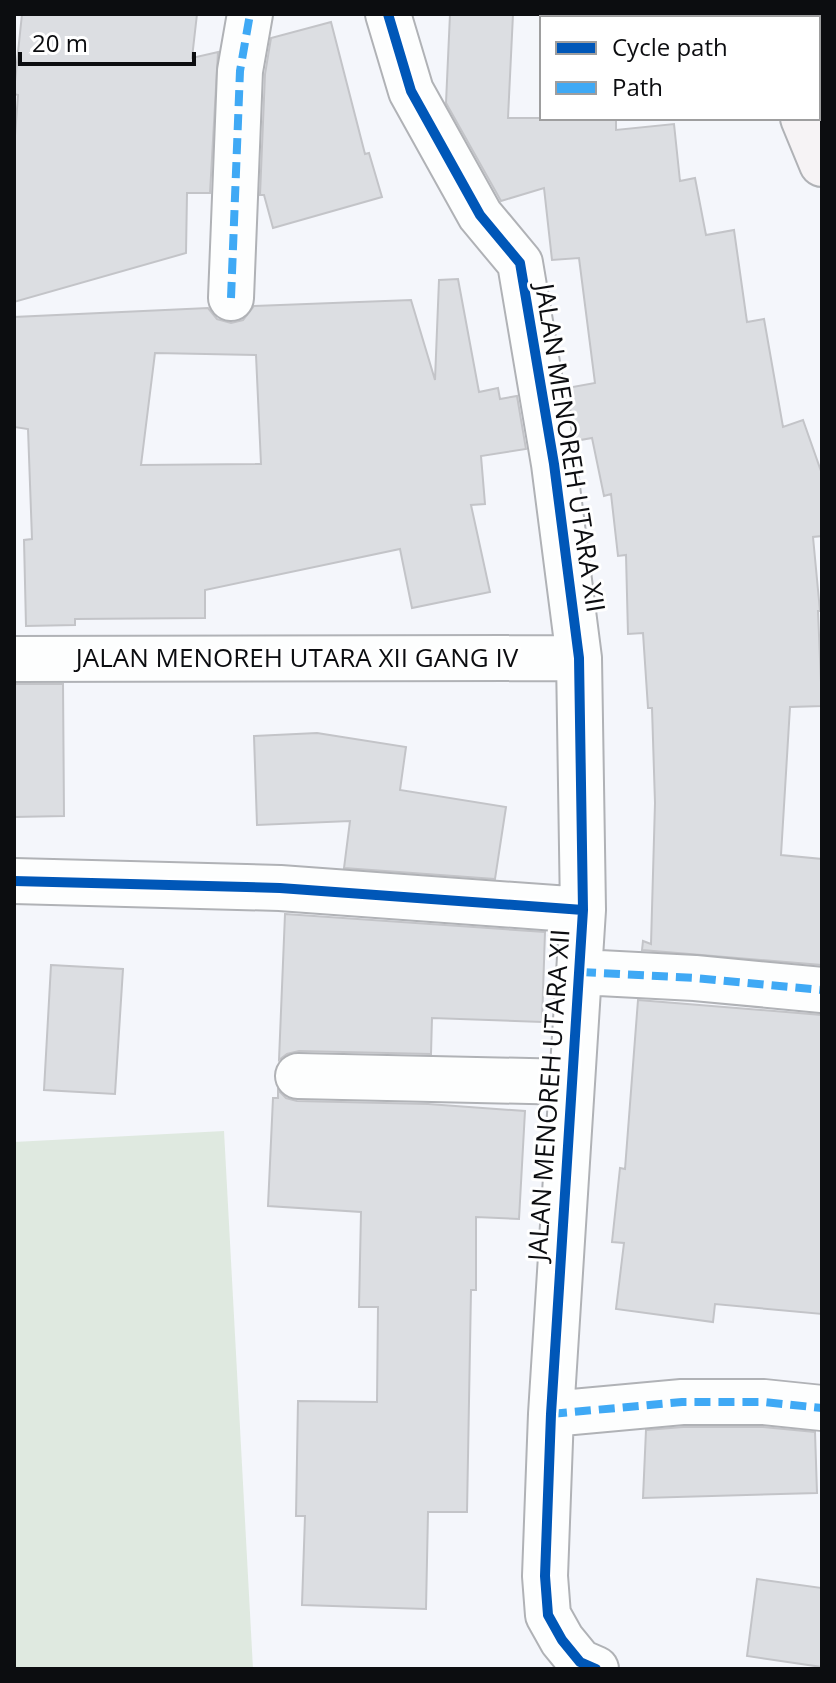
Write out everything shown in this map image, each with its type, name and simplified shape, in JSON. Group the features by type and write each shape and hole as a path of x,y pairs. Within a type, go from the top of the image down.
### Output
{"main road":[{"path":"804,120 822,164"}],"street":[{"path":"231,298 240,71 250,14"},
{"name":"JALAN MENOREH UTARA XII","path":"388,14 411,91 480,215 520,263 554,464 579,658 583,910 551,1414 545,1576 548,1615 562,1640 580,1662 596,1669"},
{"name":"JALAN MENOREH UTARA XII GANG IV","path":"14,659 579,658"},
{"path":"14,881 280,888 583,910"},
{"path":"580,972 695,978 822,990"},
{"path":"298,1076 572,1082"},
{"path":"551,1414 682,1402 764,1402 822,1408"}],"shaded area":[{"path":"224,1131 253,1669 14,1669 14,1142"}],"building":[{"path":"22,14 197,14 192,58 218,52 210,193 187,193 186,253 14,302 14,149 18,95 14,91"},
{"path":"450,14 513,14 508,118 616,120 616,130 674,124 680,181 695,178 706,235 734,230 747,322 764,319 783,427 803,420 822,474 822,536 813,537 820,611 822,706 790,707 781,855 822,859 822,965 642,950 643,941 651,944 655,803 652,708 648,708 643,633 628,634 626,555 618,556 611,494 604,496 592,438 575,441 567,388 595,383 579,258 552,260 544,188 501,201 446,103"},
{"path":"331,22 365,154 369,153 382,197 273,228 264,195 260,195 265,74 271,38"},
{"path":"458,279 479,392 498,388 500,399 517,396 526,449 481,456 485,504 471,505 490,592 412,608 400,549 205,590 205,618 75,619 75,625 26,626 24,540 32,539 28,429 14,427 14,317 208,308 217,319 231,323 243,320 254,306 411,300 435,380 439,280","holes":["155,353 256,355 261,464 141,465"]},
{"path":"14,684 63,684 64,816 14,817"},
{"path":"317,733 406,747 400,790 506,807 495,879 344,868 350,821 257,825 254,736"},
{"path":"285,914 545,932 542,1022 432,1018 431,1054 299,1051 279,1060"},
{"path":"51,965 123,969 115,1094 44,1090"},
{"path":"638,1000 822,1015 822,1314 715,1304 713,1322 616,1309 624,1243 612,1242 620,1168 625,1169"},
{"path":"278,1090 286,1098 297,1101 428,1104 525,1111 519,1219 476,1217 476,1290 471,1290 467,1512 428,1512 426,1609 302,1605 305,1516 296,1516 298,1401 377,1402 378,1307 359,1307 361,1212 268,1206 273,1098 278,1098"},
{"path":"763,1427 815,1432 817,1493 643,1498 646,1430"},
{"path":"757,1579 822,1588 822,1667 747,1656"}],"marked path":[{"path":"231,298 240,71 250,14"},
{"path":"580,972 695,978 822,990"},
{"path":"551,1414 682,1402 764,1402 822,1408"}],"cycle path":[{"path":"388,14 411,91 480,215 520,263 554,464 579,658 583,910 551,1414 545,1576 548,1615 562,1640 580,1662 596,1669"},
{"path":"14,881 280,888 583,910"}]}
